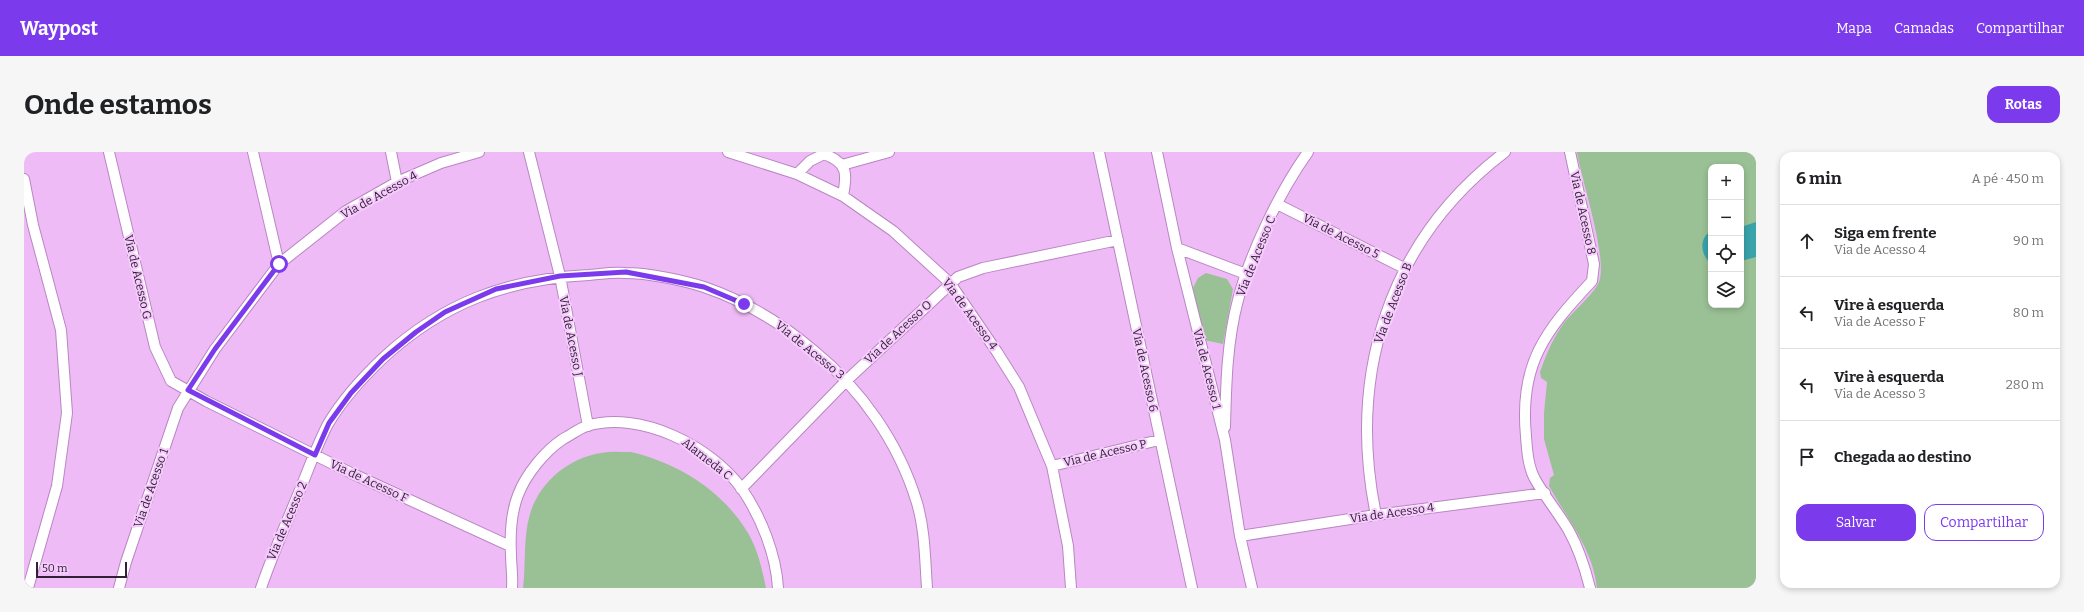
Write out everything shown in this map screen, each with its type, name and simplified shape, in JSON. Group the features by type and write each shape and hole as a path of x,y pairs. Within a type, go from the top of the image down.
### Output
{"street":[{"name":"Via de Acesso G","path":"109,152 155,347 171,381 188,390"},
{"path":"253,152 279,264"},
{"path":"391,152 397,182"},
{"name":"Via de Acesso 4","path":"188,390 215,349 279,264 346,211 397,182 441,163 479,152"},
{"name":"Via de Acesso J","path":"529,152 560,276 588,426"},
{"name":"Via de Acesso 4","path":"728,152 797,174 843,196 893,231 950,283 1019,387 1052,466 1068,546 1071,588"},
{"path":"842,165 889,152"},
{"name":"Via de Acesso 6","path":"1099,152 1159,440 1192,588"},
{"name":"Via de Acesso 1","path":"1157,152 1177,248 1224,440 1240,536 1252,588"},
{"name":"Via de Acesso C","path":"1224,440 1226,368 1238,300 1246,274 1277,204 1308,152"},
{"name":"Via de Acesso B","path":"1376,515 1370,470 1367,427 1371,375 1377,342 1404,268 1419,243 1442,211 1482,169 1504,152"},
{"name":"Via de Acesso 8","path":"1545,493 1535,479 1528,454 1525,428 1529,378 1534,359 1542,340 1564,310 1592,281 1594,273 1594,264 1570,152"},
{"path":"797,174 810,161 823,153 834,158 842,165 847,175 843,196"},
{"path":"24,179 29,226 60,330 67,413 57,486 28,573 28,588"},
{"name":"Via de Acesso 5","path":"1277,204 1404,268"},
{"name":"Via de Acesso O","path":"741,489 847,380 950,283 964,274 983,268 1118,240"},
{"path":"1177,248 1246,274"},
{"name":"Via de Acesso 3","path":"315,455 329,423 351,393 383,359 416,332 445,312 496,289 560,276 626,272 704,287 779,322 831,364 847,380 877,419 900,460 917,503 925,549 927,588"},
{"name":"Via de Acesso F","path":"188,390 315,455 510,546"},
{"name":"Via de Acesso 1","path":"119,588 128,555 178,408 188,390"},
{"name":"Alameda C","path":"588,426 618,423 642,426 665,432 687,441 730,476 741,489 767,538 778,588"},
{"path":"512,588 510,546 511,524 518,494 537,462 554,446 578,430 588,426"},
{"name":"Via de Acesso P","path":"1052,466 1159,440"},
{"name":"Via de Acesso 2","path":"261,588 274,552 315,455"},
{"name":"Via de Acesso 4","path":"1240,536 1376,515 1545,493"},
{"path":"1545,493 1578,548 1585,566 1590,588"}],"shaded area":[{"path":"1577,152 1756,152 1756,588 1597,588 1595,574 1585,547 1549,486 1550,478 1554,475 1544,439 1544,413 1547,382 1541,378 1540,372 1556,335 1568,318 1598,284 1601,274 1598,241"},
{"path":"1756,222 1756,257 1744,260 1744,236 1744,226"},
{"path":"1708,233 1708,260 1702,247 1704,238"},
{"path":"1206,273 1227,279 1233,289 1223,344 1204,340 1193,288 1198,278"},
{"path":"631,452 666,463 682,471 698,481 726,504 738,518 751,539 759,560 766,588 523,588 528,523 534,503 540,492 556,474 577,460 601,453"}],"route":[{"path":"279,264 215,349 188,390 206,401 315,455 329,423 351,393 383,359 416,332 445,312 496,289 560,276 626,272 704,287 744,304"}]}
